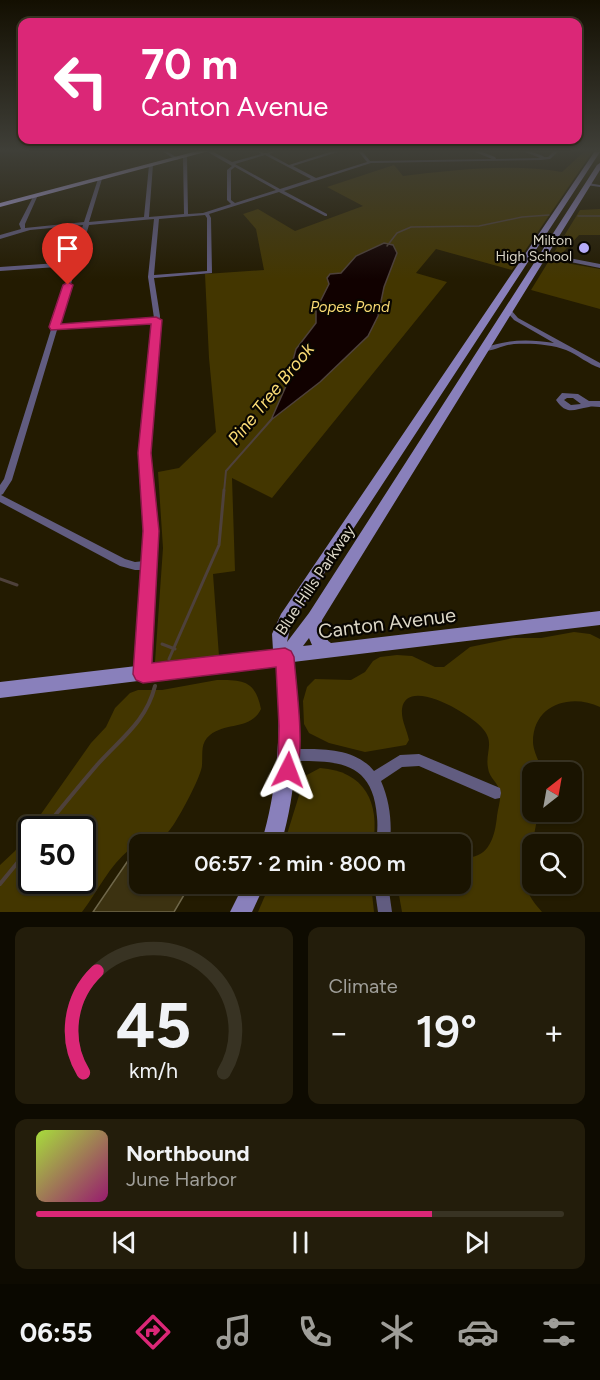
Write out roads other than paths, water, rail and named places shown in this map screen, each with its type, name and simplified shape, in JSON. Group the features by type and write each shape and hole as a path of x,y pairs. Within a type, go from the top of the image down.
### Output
{"highway":[{"path":"0,205 42,194"}],"main road":[{"name":"Blue Hills Parkway","path":"581,194 450,374 290,612 282,626 278,640 285,657 314,618 582,194"},
{"path":"450,374 466,380"},
{"path":"290,612 294,620 300,624 307,623 314,618"},
{"path":"314,618 317,640 332,651"},
{"name":"Canton Avenue","path":"0,690 600,618"},
{"path":"274,834 283,804 289,755 285,657"},
{"path":"241,912 250,894"}],"street":[{"path":"0,492 8,480 96,194"},
{"path":"146,218 148,194"},
{"path":"184,194 186,215"},
{"path":"230,194 230,201 234,204"},
{"path":"0,237 23,229 206,213 268,194"},
{"path":"286,194 325,215"},
{"path":"23,229 22,224 36,195"},
{"path":"151,277 210,272 209,218 206,213"},
{"path":"143,674 151,513 145,453 156,320 151,277 157,217"},
{"path":"543,255 600,266"},
{"path":"0,269 74,264"},
{"path":"509,311 516,319 600,366"},
{"path":"55,327 156,320"},
{"path":"534,343 542,338 539,331"},
{"path":"484,350 508,343 534,343 577,352"},
{"path":"587,404 600,404"},
{"path":"0,498 123,563 135,566 149,565"},
{"path":"289,755 344,758 357,764 373,779 385,812 384,834"},
{"path":"373,779 395,763 406,759 419,760 495,793"},
{"path":"382,894 385,912"}],"water":[{"name":"Popes Pond","path":"384,243 393,245 397,253 384,287 378,316 368,336 320,382 271,420 286,386 296,349 316,323 316,310 329,284 327,278 330,274 341,273 356,256"}],"waterway":[{"name":"Pine Tree Brook","path":"387,246 397,233 411,227 479,226 522,217 549,215"},
{"name":"Pine Tree Brook","path":"578,216 600,216"},
{"name":"Pine Tree Brook","path":"224,492 226,471 271,420"},
{"name":"Pine Tree Brook","path":"174,648 219,545 224,490"},
{"path":"0,579 17,585"},
{"path":"162,644 174,648"},
{"name":"Pine Tree Brook","path":"169,659 174,648"},
{"name":"Pine Tree Brook","path":"55,816 97,765 139,720 146,710 155,686"},
{"name":"Pine Tree Brook","path":"0,884 18,862"}],"place":[{"name":"Milton High School","path":"584,248"}]}
